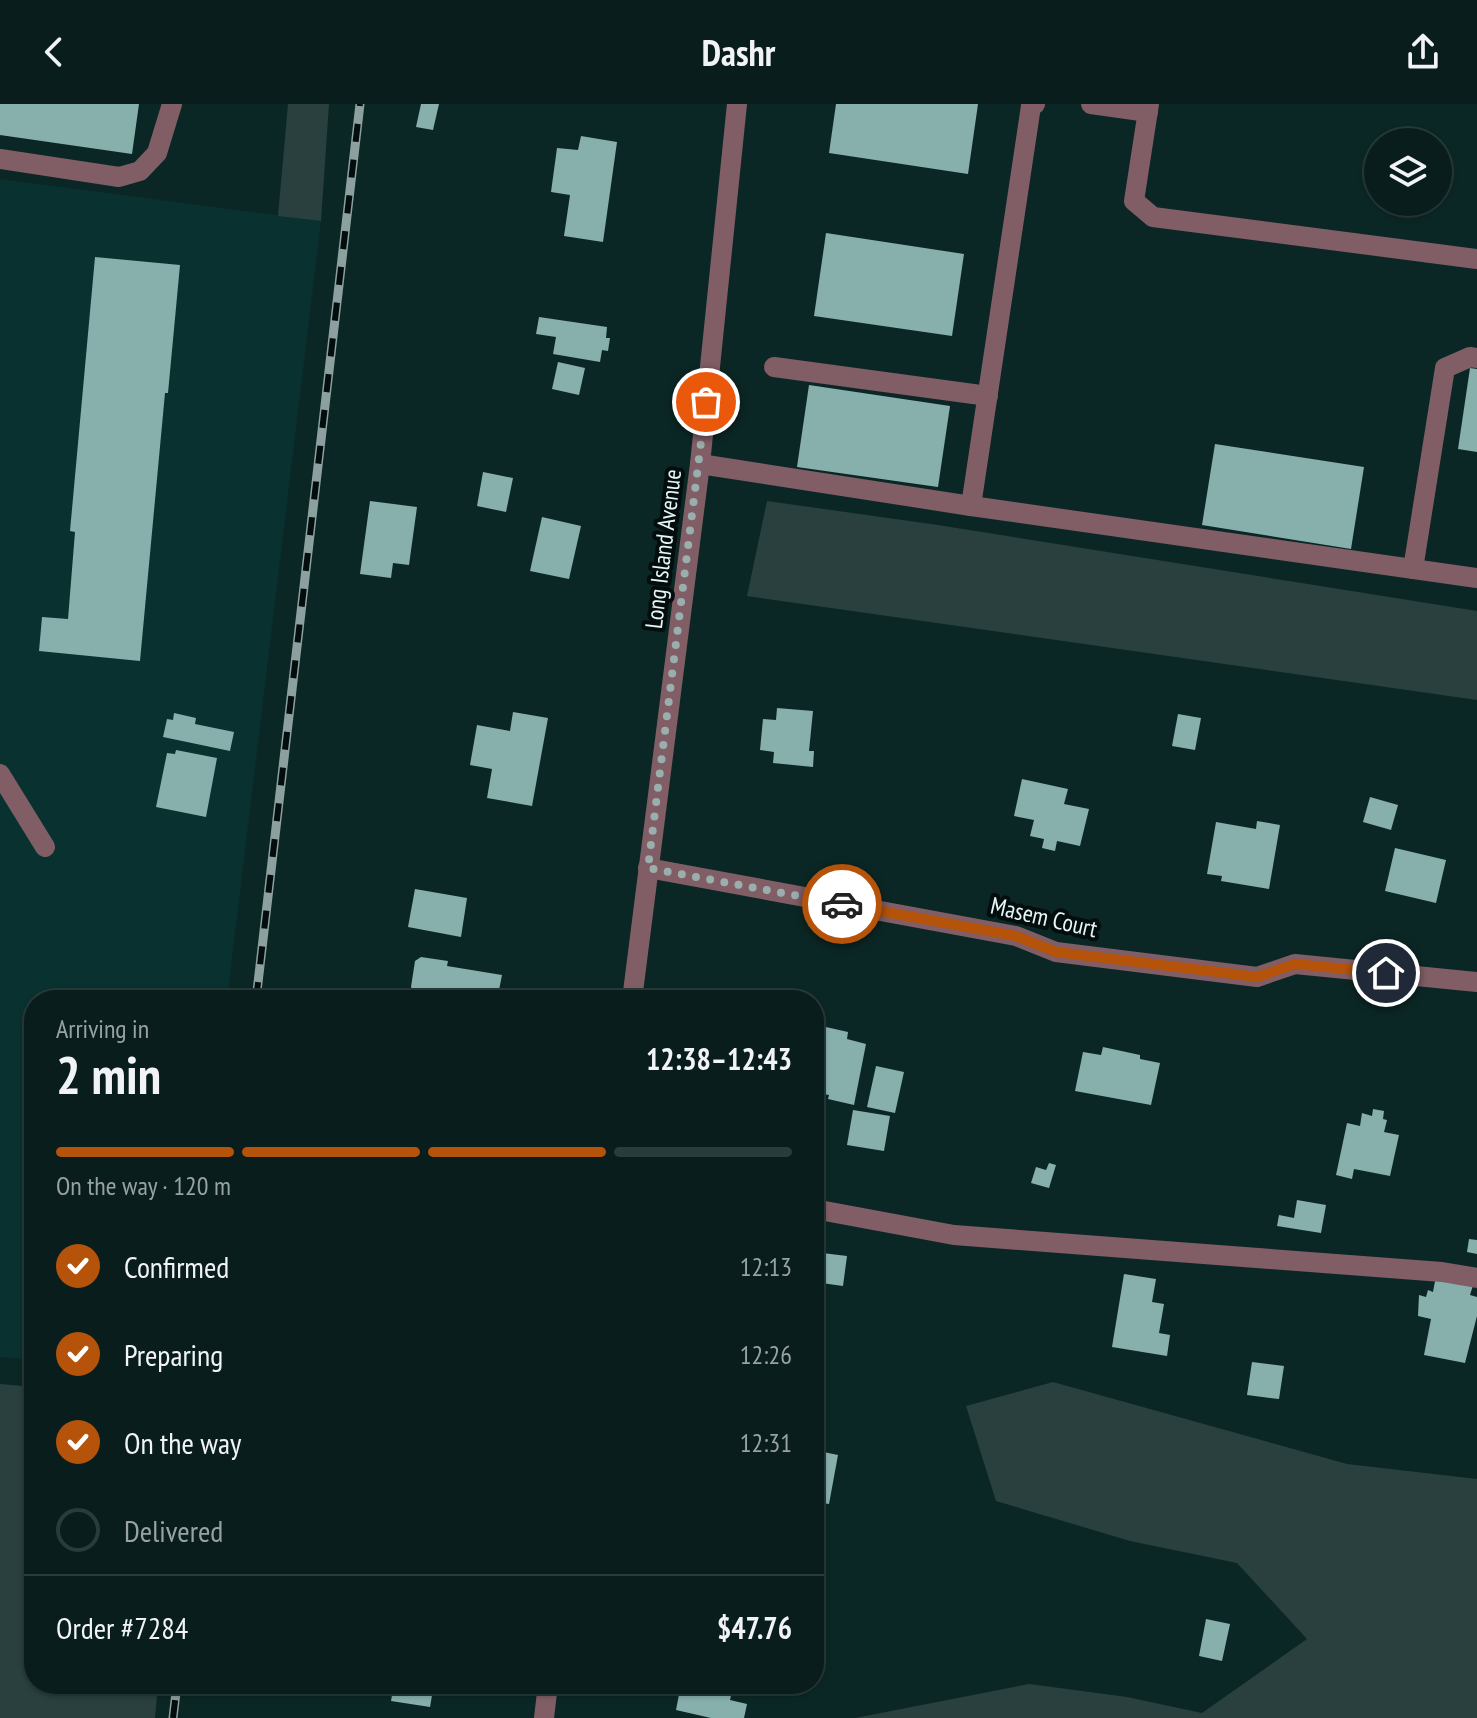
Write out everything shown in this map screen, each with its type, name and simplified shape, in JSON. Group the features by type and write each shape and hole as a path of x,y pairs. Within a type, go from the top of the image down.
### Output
{"street":[{"path":"0,159 119,177 140,171 157,153 172,104"},
{"name":"Long Island Avenue","path":"633,990 700,464 737,104"},
{"path":"971,506 1031,106 1035,104"},
{"path":"1091,104 1148,108 1134,201 1153,217 1477,259"},
{"path":"1413,569 1445,368 1470,357 1477,358"},
{"path":"774,367 988,396"},
{"path":"700,464 1477,578"},
{"path":"0,774 45,847"},
{"name":"Masem Court","path":"648,868 1016,936 1056,952 1257,977 1295,964 1477,982"},
{"path":"824,1211 954,1235 1442,1272 1477,1278"},
{"path":"544,1718 547,1694"}],"shaded area":[{"path":"288,104 329,104 321,221 278,216"},
{"path":"0,179 321,221 228,990 24,990 24,1359 0,1357"},
{"path":"767,501 938,525 1477,611 1477,700 747,596"},
{"path":"1053,1382 1347,1464 1477,1479 1477,1718 855,1718 1029,1684 1127,1697 1202,1713 1307,1639 1237,1563 1130,1541 996,1501 966,1406"},
{"path":"0,1384 24,1386 24,1694 157,1694 155,1718 0,1718"}],"building":[{"path":"0,104 139,104 132,154 0,135"},
{"path":"421,104 439,104 433,130 416,127"},
{"path":"836,104 978,104 968,174 829,153"},
{"path":"581,136 617,142 603,242 564,236 570,195 551,192 557,148 578,150"},
{"path":"826,233 964,254 952,336 814,316"},
{"path":"95,257 180,265 140,661 39,651 42,617 68,619 75,532 70,531"},
{"path":"539,317 607,327 606,338 610,338 608,351 602,350 600,362 553,354 556,337 536,334"},
{"path":"558,362 585,368 579,395 552,389"},
{"path":"1470,368 1477,369 1477,452 1458,449"},
{"path":"809,385 950,406 938,487 797,467"},
{"path":"1215,444 1364,467 1351,549 1202,525"},
{"path":"483,472 513,478 506,512 477,506"},
{"path":"370,501 417,507 409,565 393,563 391,578 360,574"},
{"path":"542,517 581,526 569,579 530,571"},
{"path":"777,708 813,711 809,751 814,751 813,767 773,763 774,752 760,750 763,719 776,720"},
{"path":"513,712 548,718 532,806 487,798 492,769 470,765 477,725 510,731"},
{"path":"174,713 196,718 195,724 234,732 230,751 163,737 167,719 173,720"},
{"path":"1178,714 1201,718 1195,750 1172,746"},
{"path":"176,750 217,758 206,817 156,807 167,753 175,754"},
{"path":"1022,779 1068,789 1064,804 1089,809 1080,846 1057,841 1055,851 1042,848 1044,839 1030,836 1034,820 1014,816"},
{"path":"1370,797 1398,805 1391,830 1363,822"},
{"path":"1257,821 1280,825 1269,889 1221,881 1222,876 1207,874 1216,822 1256,829"},
{"path":"1395,848 1446,860 1436,903 1385,891"},
{"path":"415,889 467,898 461,937 408,927"},
{"path":"421,957 448,961 447,966 502,975 499,990 413,990 415,961"},
{"path":"824,1027 848,1032 847,1039 866,1044 854,1105 828,1099 829,1095 824,1094"},
{"path":"1103,1047 1160,1063 1151,1105 1075,1091 1083,1052 1101,1055"},
{"path":"876,1066 904,1072 895,1113 867,1107"},
{"path":"1373,1109 1384,1111 1383,1119 1387,1120 1384,1132 1399,1135 1390,1176 1354,1169 1352,1179 1336,1175 1347,1123 1360,1126 1362,1113 1372,1116"},
{"path":"853,1110 890,1116 884,1151 847,1145"},
{"path":"1049,1163 1056,1165 1049,1188 1031,1183 1036,1167 1046,1170"},
{"path":"1297,1200 1326,1205 1321,1233 1277,1226 1279,1215 1294,1218"},
{"path":"1469,1239 1477,1240 1477,1254 1467,1252"},
{"path":"824,1253 847,1256 843,1286 824,1283"},
{"path":"1124,1274 1156,1279 1152,1302 1164,1304 1159,1333 1170,1335 1167,1356 1112,1347"},
{"path":"1436,1276 1474,1282 1470,1295 1477,1297 1477,1316 1465,1363 1424,1355 1431,1319 1418,1316 1419,1295 1426,1297 1428,1290 1433,1292"},
{"path":"1252,1362 1284,1366 1279,1399 1247,1395"},
{"path":"824,1452 838,1455 829,1504 824,1503"},
{"path":"1206,1619 1230,1624 1222,1661 1199,1656"},
{"path":"392,1694 432,1694 430,1707 391,1701"},
{"path":"679,1694 731,1694 730,1700 747,1704 744,1718 711,1718 676,1710"}],"railway":[{"path":"257,990 360,104"},
{"path":"173,1718 176,1694"}],"way so far":[{"path":"706,402 648,868 842,904"}],"route":[{"path":"842,904 1016,936 1056,952 1257,977 1295,964 1386,973"}]}
